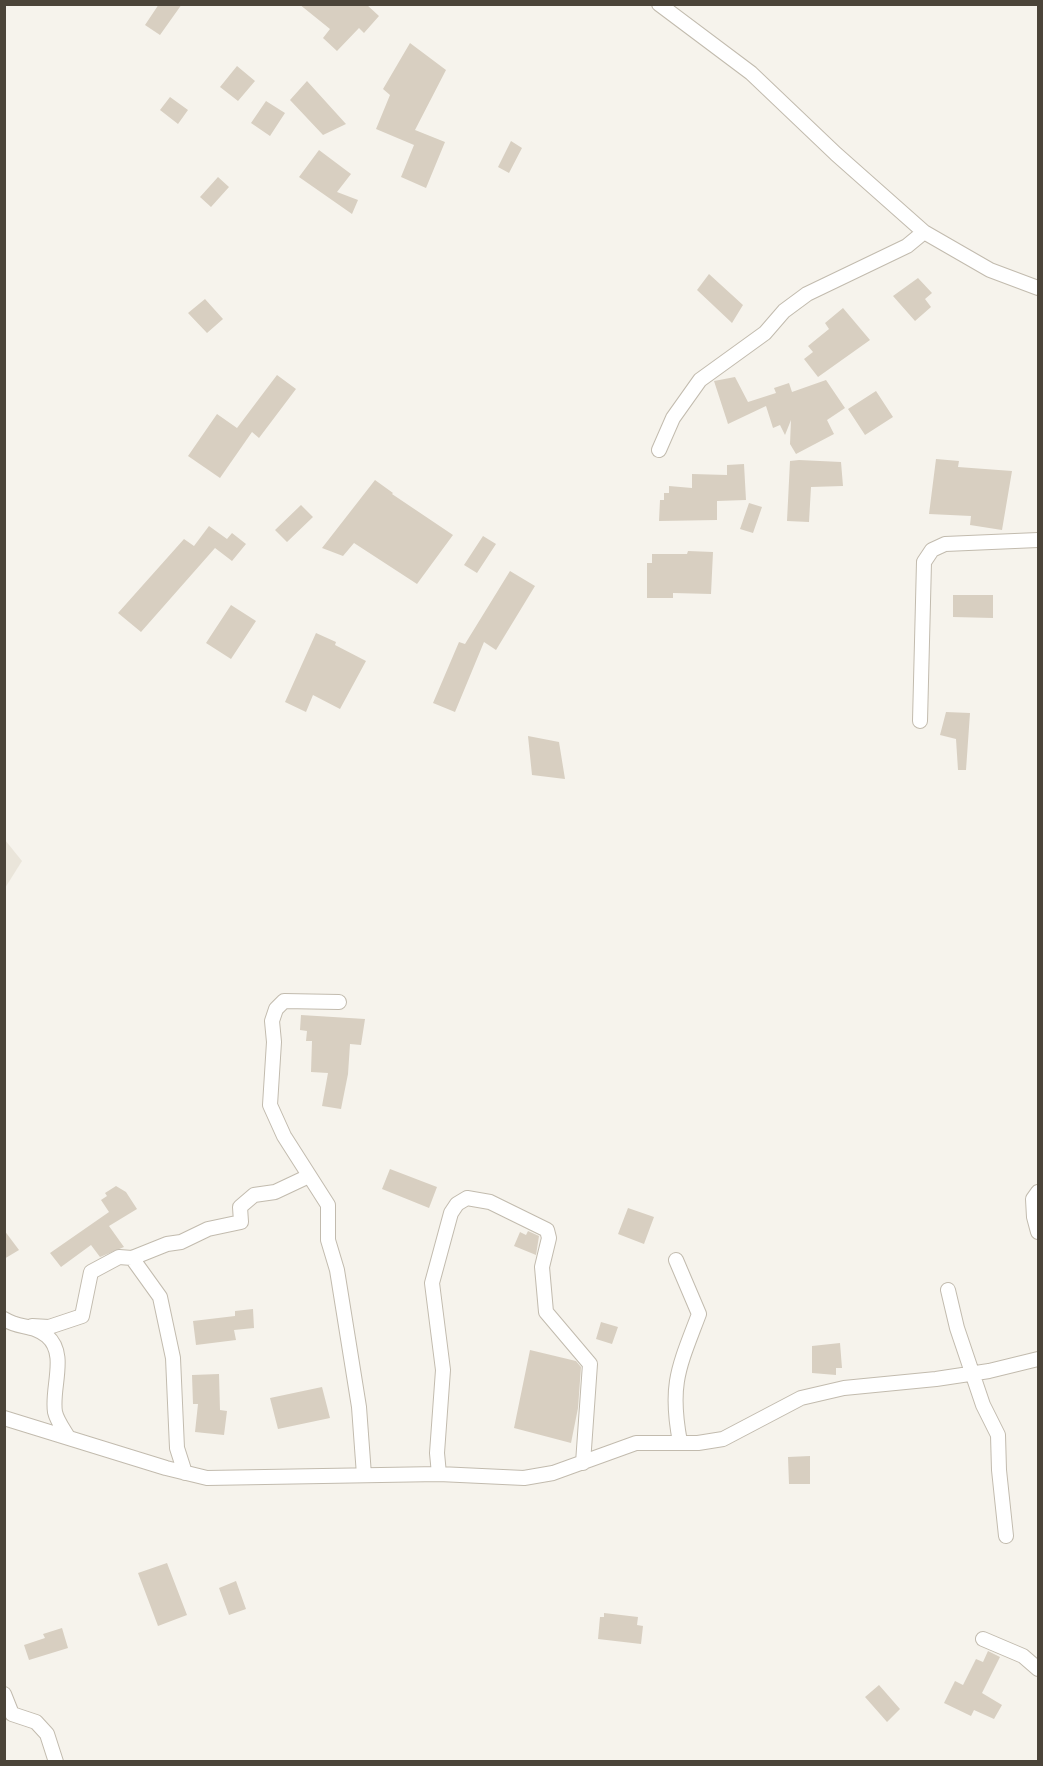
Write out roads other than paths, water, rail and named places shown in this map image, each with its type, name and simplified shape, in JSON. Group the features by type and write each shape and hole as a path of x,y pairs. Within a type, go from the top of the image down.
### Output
{"street":[{"path":"659,4 751,73 821,140 924,232 990,270 1038,288"},
{"path":"659,450 673,418 700,380 765,333 784,311 807,294 907,246 924,232"},
{"path":"920,721 924,562 932,550 945,544 1038,540"},
{"path":"339,1002 284,1001 276,1009 272,1021 274,1042 270,1105 284,1136 328,1205 328,1240 337,1270 359,1407 364,1475"},
{"path":"4,1319 15,1326 50,1327 82,1316 91,1272 118,1257 132,1258 166,1244 181,1242 208,1229 241,1222 240,1207 254,1195 275,1192 309,1176"},
{"path":"1038,1192 1033,1199 1038,1232"},
{"path":"439,1474 437,1453 443,1370 432,1283 451,1214 457,1204 467,1198 490,1202 547,1230 549,1238 542,1268 546,1312 590,1364 583,1463"},
{"path":"132,1258 160,1297 173,1359 177,1448 185,1473"},
{"path":"676,1260 699,1314 675,1379 674,1408 680,1442"},
{"path":"948,1290 983,1405 998,1435 1006,1536"},
{"path":"32,1326 49,1337 58,1354 56,1414 68,1437"},
{"path":"4,1418 207,1478 439,1474 524,1478 553,1473 636,1443 698,1443 723,1439 759,1418 812,1396 844,1388 972,1373 1038,1359"},
{"path":"983,1638 1023,1656 1038,1669"},
{"path":"4,1694 8,1720 36,1722 47,1734 56,1761"}]}
